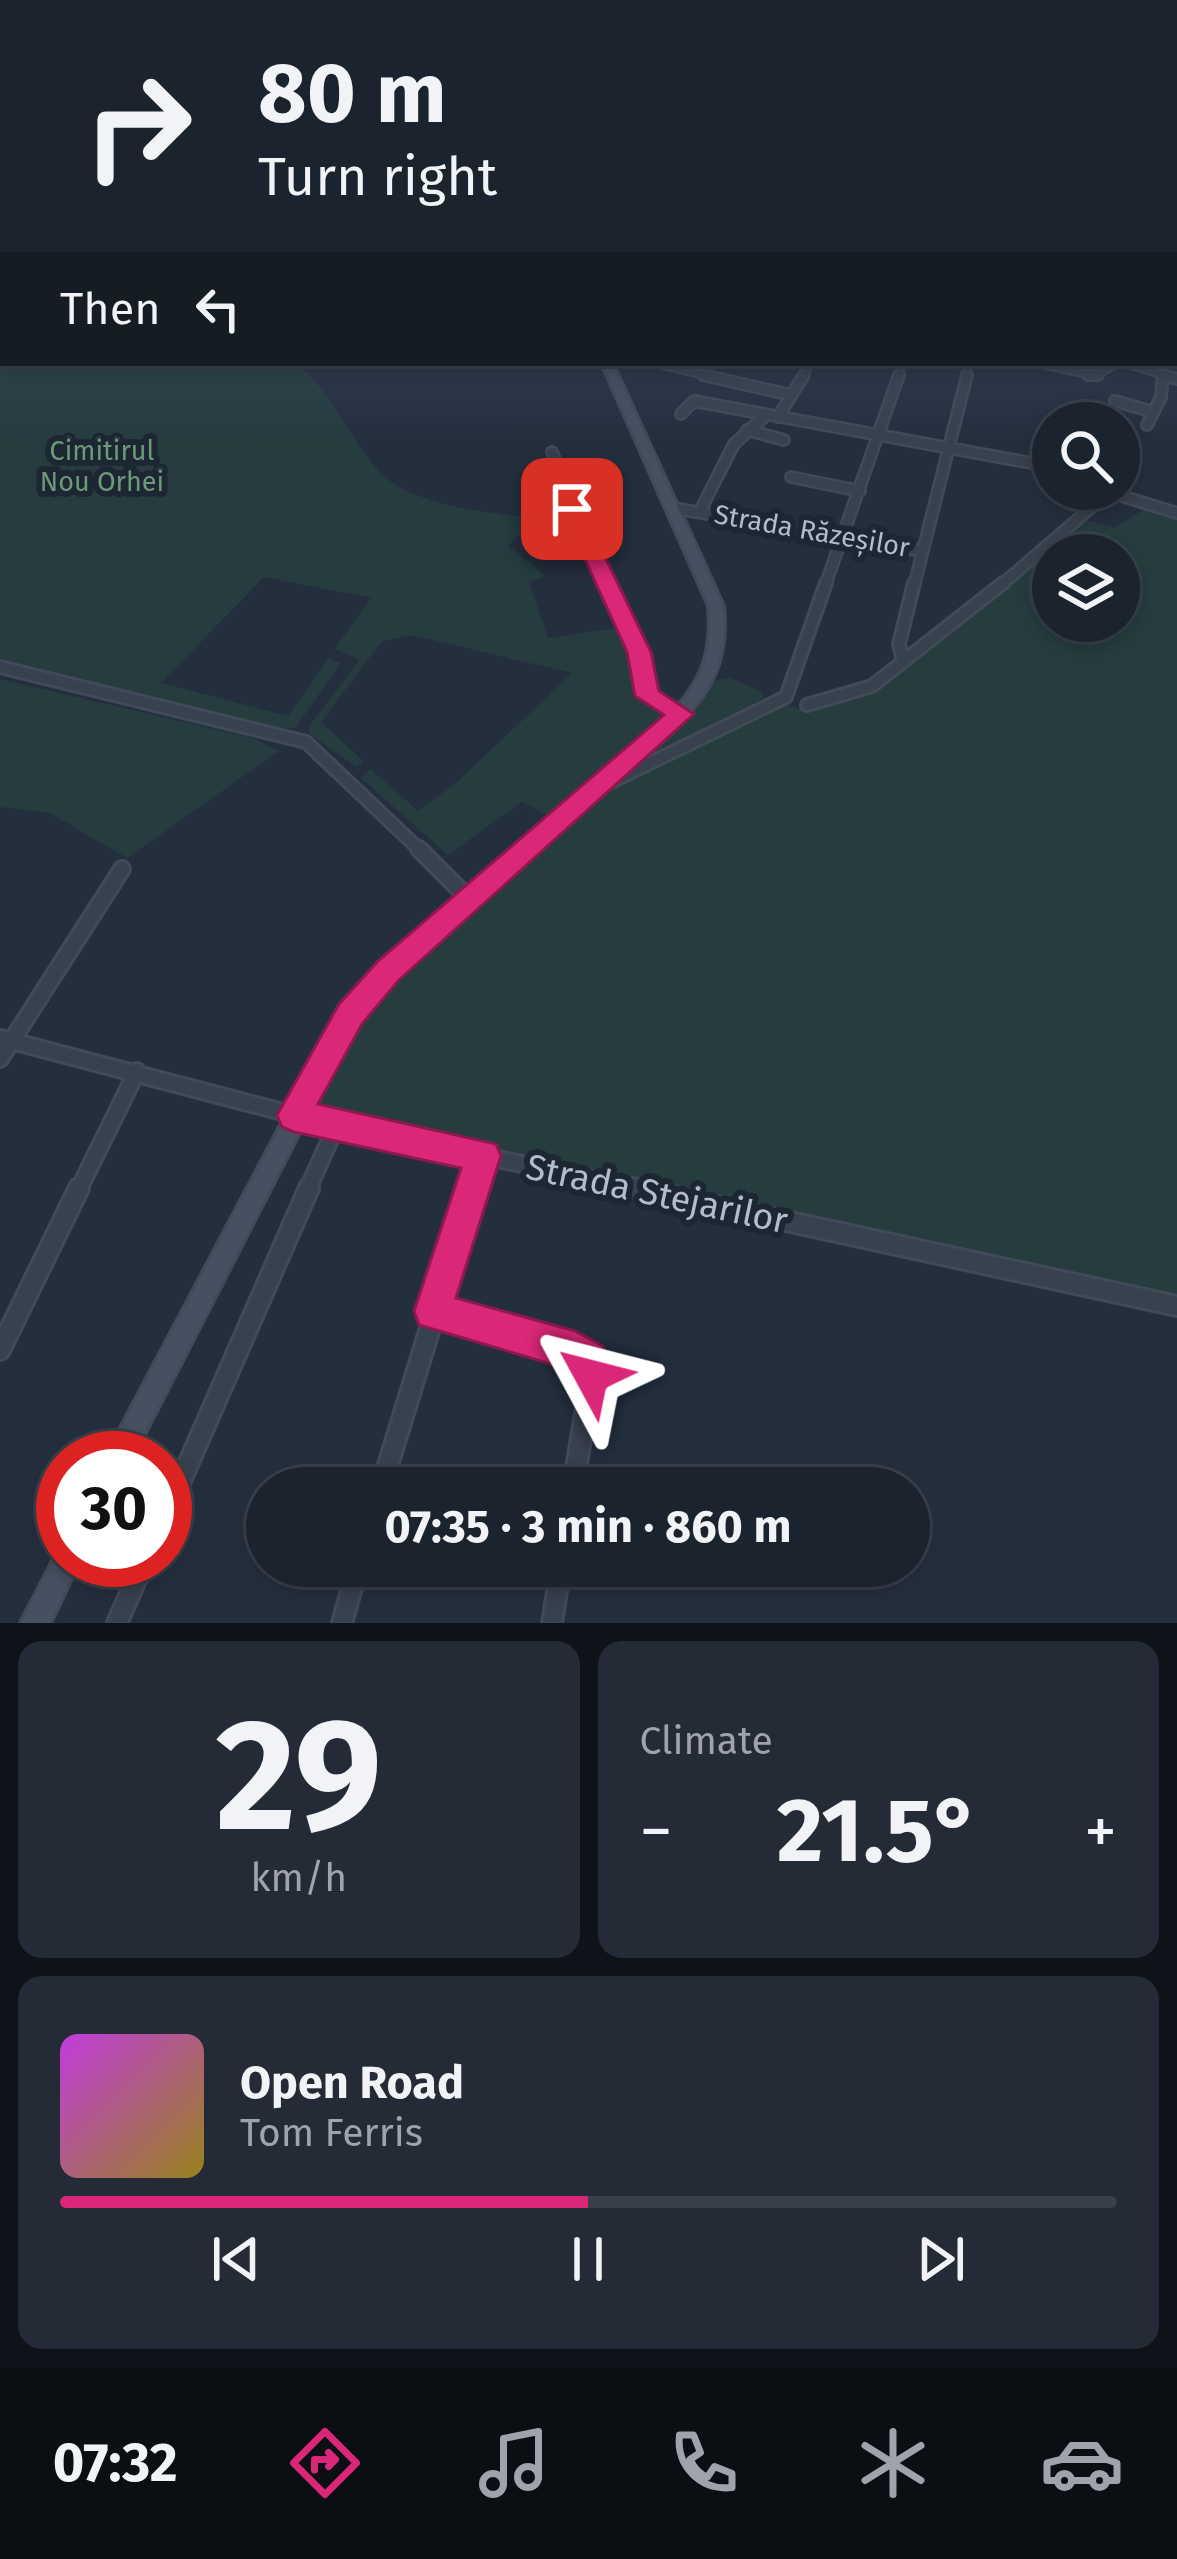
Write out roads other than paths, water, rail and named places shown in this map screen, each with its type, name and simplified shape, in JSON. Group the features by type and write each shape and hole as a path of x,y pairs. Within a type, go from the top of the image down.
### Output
{"street":[{"path":"132,1431 350,1014 388,970 682,714 714,670 720,640 716,606 608,366"},
{"path":"666,366 791,395"},
{"path":"778,417 810,366"},
{"path":"603,785 785,697 902,366"},
{"path":"903,661 899,644 969,366"},
{"path":"1048,366 1095,376 1115,366"},
{"path":"1131,366 1177,379"},
{"path":"1147,425 1161,397 1162,375"},
{"path":"680,414 691,401 1032,460"},
{"path":"1115,401 1153,412"},
{"name":"Strada Răzeșilor","path":"700,511 726,459 747,430 765,416"},
{"path":"747,430 778,438 766,452"},
{"path":"552,452 572,509 639,652 644,689 648,696 682,714"},
{"path":"791,477 860,491"},
{"path":"1140,502 1177,513"},
{"name":"Strada Răzeșilor","path":"673,508 923,551"},
{"path":"806,705 856,693 903,661 1038,556 1084,510"},
{"path":"0,667 306,742 350,778 470,899"},
{"path":"0,1059 6,1039 122,869"},
{"name":"Strada Stejarilor","path":"6,1039 294,1115 1177,1306"},
{"path":"0,1350 137,1071"},
{"path":"192,1455 337,1124"},
{"path":"387,1467 483,1156"},
{"path":"433,1311 584,1354 591,1376 576,1467"},
{"path":"35,1623 53,1587"},
{"path":"116,1623 133,1587"},
{"path":"342,1623 352,1587"},
{"path":"552,1623 558,1587"}],"park label":[{"name":"Cimitirul Nou Orhei","path":"102,466"}]}
